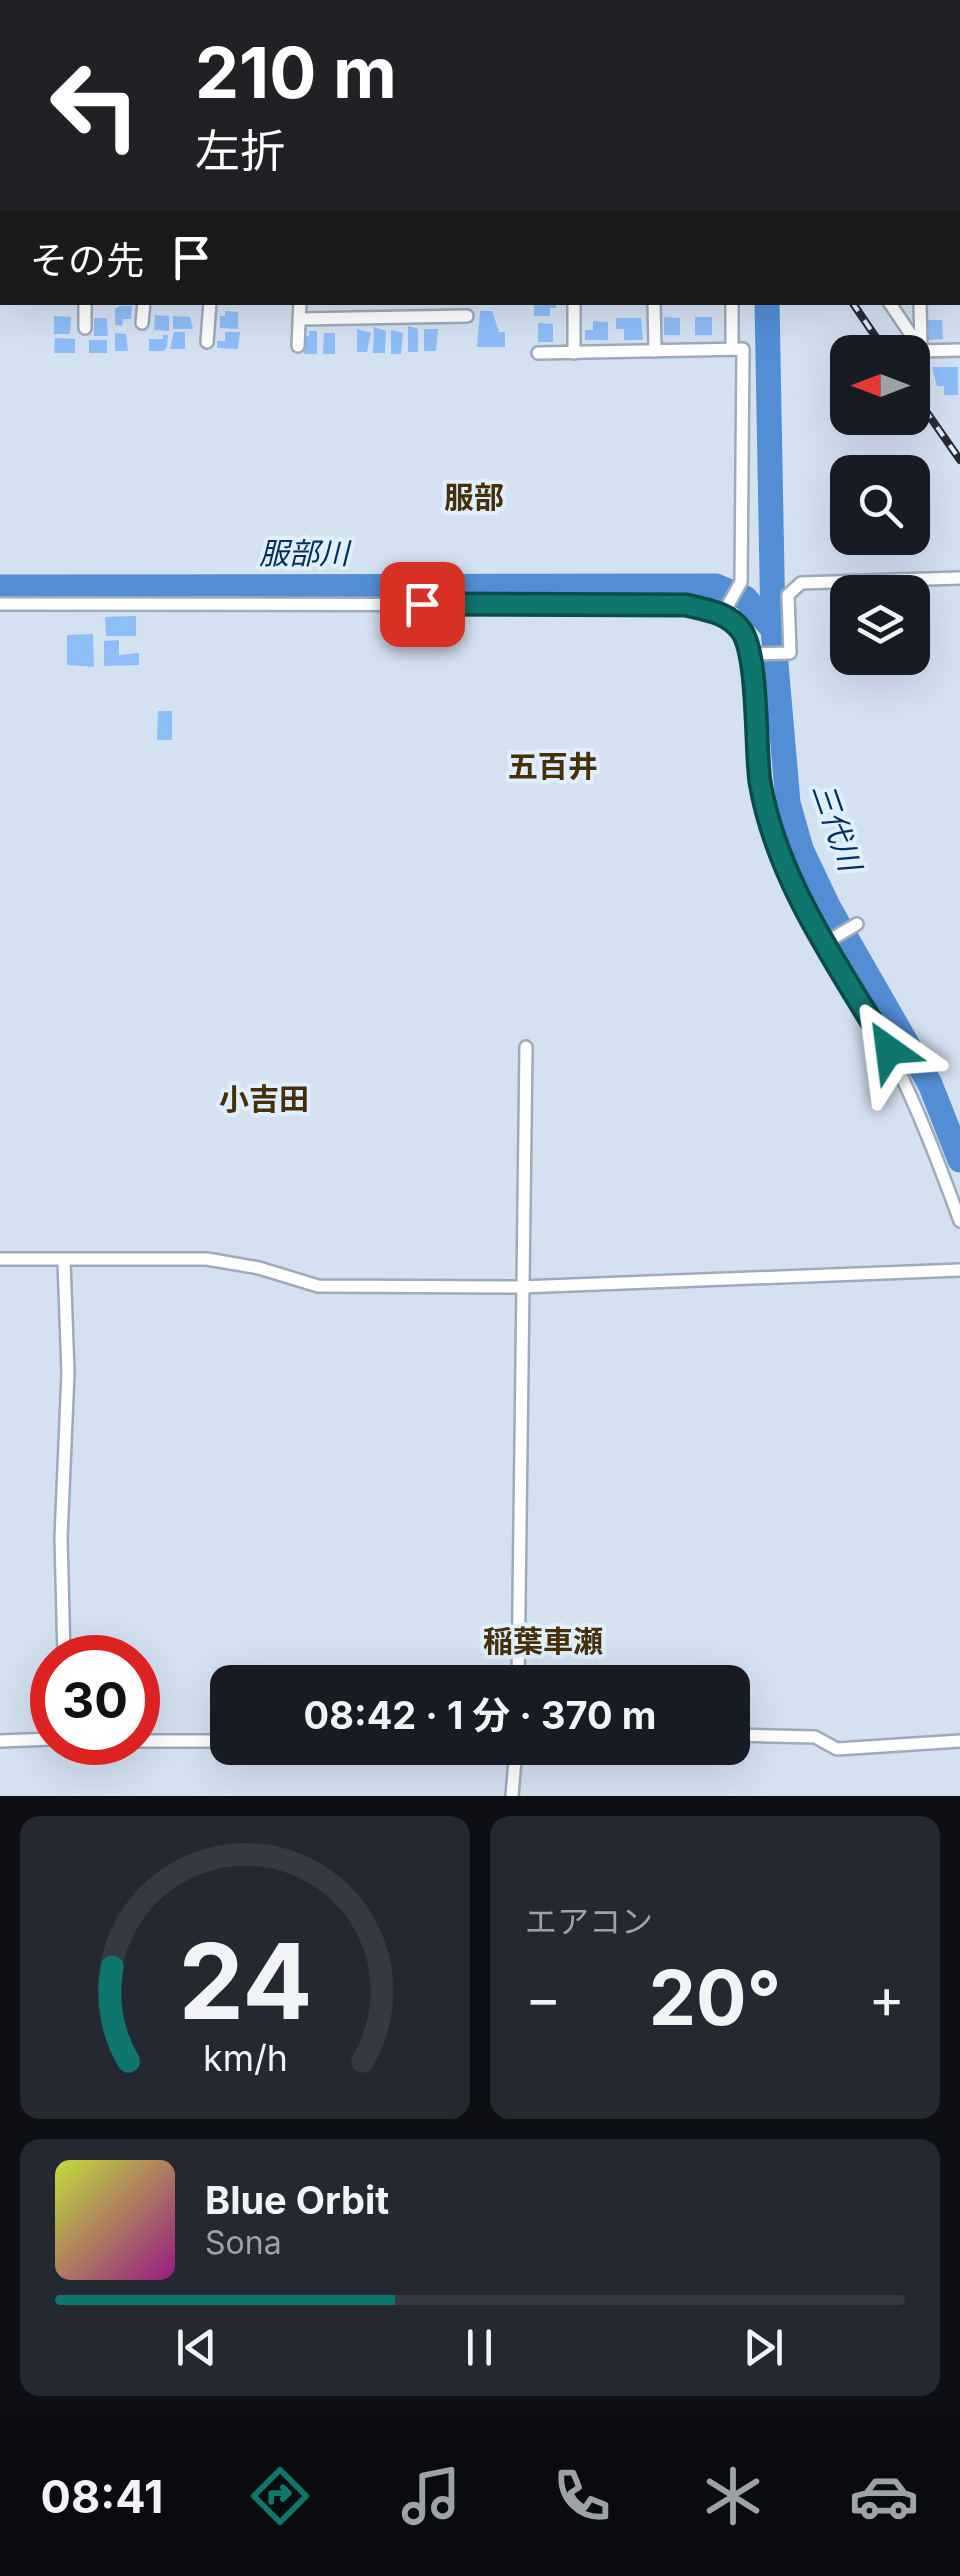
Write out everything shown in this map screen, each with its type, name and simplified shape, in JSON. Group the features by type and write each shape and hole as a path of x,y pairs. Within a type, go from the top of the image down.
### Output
{"street":[{"path":"85,328 86,305"},
{"path":"142,323 144,305"},
{"path":"208,342 210,305"},
{"path":"298,346 300,305"},
{"path":"574,305 574,352"},
{"path":"654,305 655,351"},
{"path":"732,305 732,349"},
{"path":"891,305 911,335"},
{"path":"920,305 921,335"},
{"path":"299,319 433,309 466,316"},
{"path":"538,353 743,349 741,582 725,611"},
{"path":"930,350 960,350"},
{"path":"752,654 790,652 788,595 801,583 960,578"},
{"path":"0,604 686,605 725,611 742,632 752,654 760,782 770,823 796,887 889,1050 931,1140 960,1222"},
{"path":"826,942 855,925"},
{"path":"518,1665 526,1046"},
{"path":"0,1259 207,1259 260,1268 318,1286 521,1287 960,1270"},
{"path":"63,1635 61,1537 68,1373 64,1261"},
{"path":"750,1736 814,1737 837,1748 960,1741"},
{"path":"0,1741 30,1739"},
{"path":"160,1741 210,1741"},
{"path":"512,1796 515,1765"}],"building":[{"path":"534,305 556,305 550,308 550,316 534,316"},
{"path":"132,306 131,319 123,319 122,326 115,325 115,309"},
{"path":"225,311 238,312 238,329 220,328 220,316 225,316"},
{"path":"480,311 492,311 499,332 505,332 505,347 477,347"},
{"path":"155,315 169,316 169,331 154,330"},
{"path":"54,316 71,317 70,334 54,334"},
{"path":"173,316 190,317 193,329 173,329"},
{"path":"664,317 680,318 680,335 664,335"},
{"path":"695,317 712,317 712,335 695,335"},
{"path":"94,318 107,318 108,336 94,336"},
{"path":"616,318 641,318 643,340 624,340 624,329 616,329"},
{"path":"928,320 942,320 943,339 930,340"},
{"path":"593,321 608,322 608,340 585,340 585,330 593,330"},
{"path":"538,323 553,324 553,342 538,342"},
{"path":"408,326 418,329 418,352 408,352"},
{"path":"374,327 386,331 385,353 373,353"},
{"path":"357,329 371,333 367,352 357,352"},
{"path":"424,329 438,329 436,351 424,351"},
{"path":"391,330 403,333 401,354 391,354"},
{"path":"309,331 317,331 317,354 304,354 304,336 309,336"},
{"path":"174,332 185,332 185,349 170,349"},
{"path":"225,332 240,332 238,349 217,348 217,341 225,341"},
{"path":"115,333 126,334 128,351 115,351"},
{"path":"324,333 335,333 335,354 323,354"},
{"path":"163,335 168,335 167,347 163,351 149,351 149,339 163,339"},
{"path":"55,338 75,339 75,353 54,353"},
{"path":"89,340 107,340 107,353 89,353"},
{"path":"932,367 958,367 958,395 944,395 944,386 937,386"},
{"path":"136,616 136,636 106,636 105,617"},
{"path":"93,634 94,667 67,665 67,635"},
{"path":"119,640 119,655 139,653 139,665 104,666 104,641"},
{"path":"158,711 172,711 172,740 157,740"}],"waterway":[{"name":"三代川","path":"767,305 773,629 788,803 801,849 829,908 930,1084 960,1160"},
{"name":"服部川","path":"0,587 716,586 745,598 773,629"}],"railway":[{"path":"854,305 874,335"},
{"path":"930,417 960,460"}],"district":[{"name":"服部","path":"474,498"},
{"name":"五百井","path":"553,767"},
{"name":"小吉田","path":"264,1100"},
{"name":"稲葉車瀬","path":"543,1642"}],"route":[{"path":"422,604 686,605 723,614 742,632 750,654 760,782 770,823 796,887 825,943 889,1050"}]}
